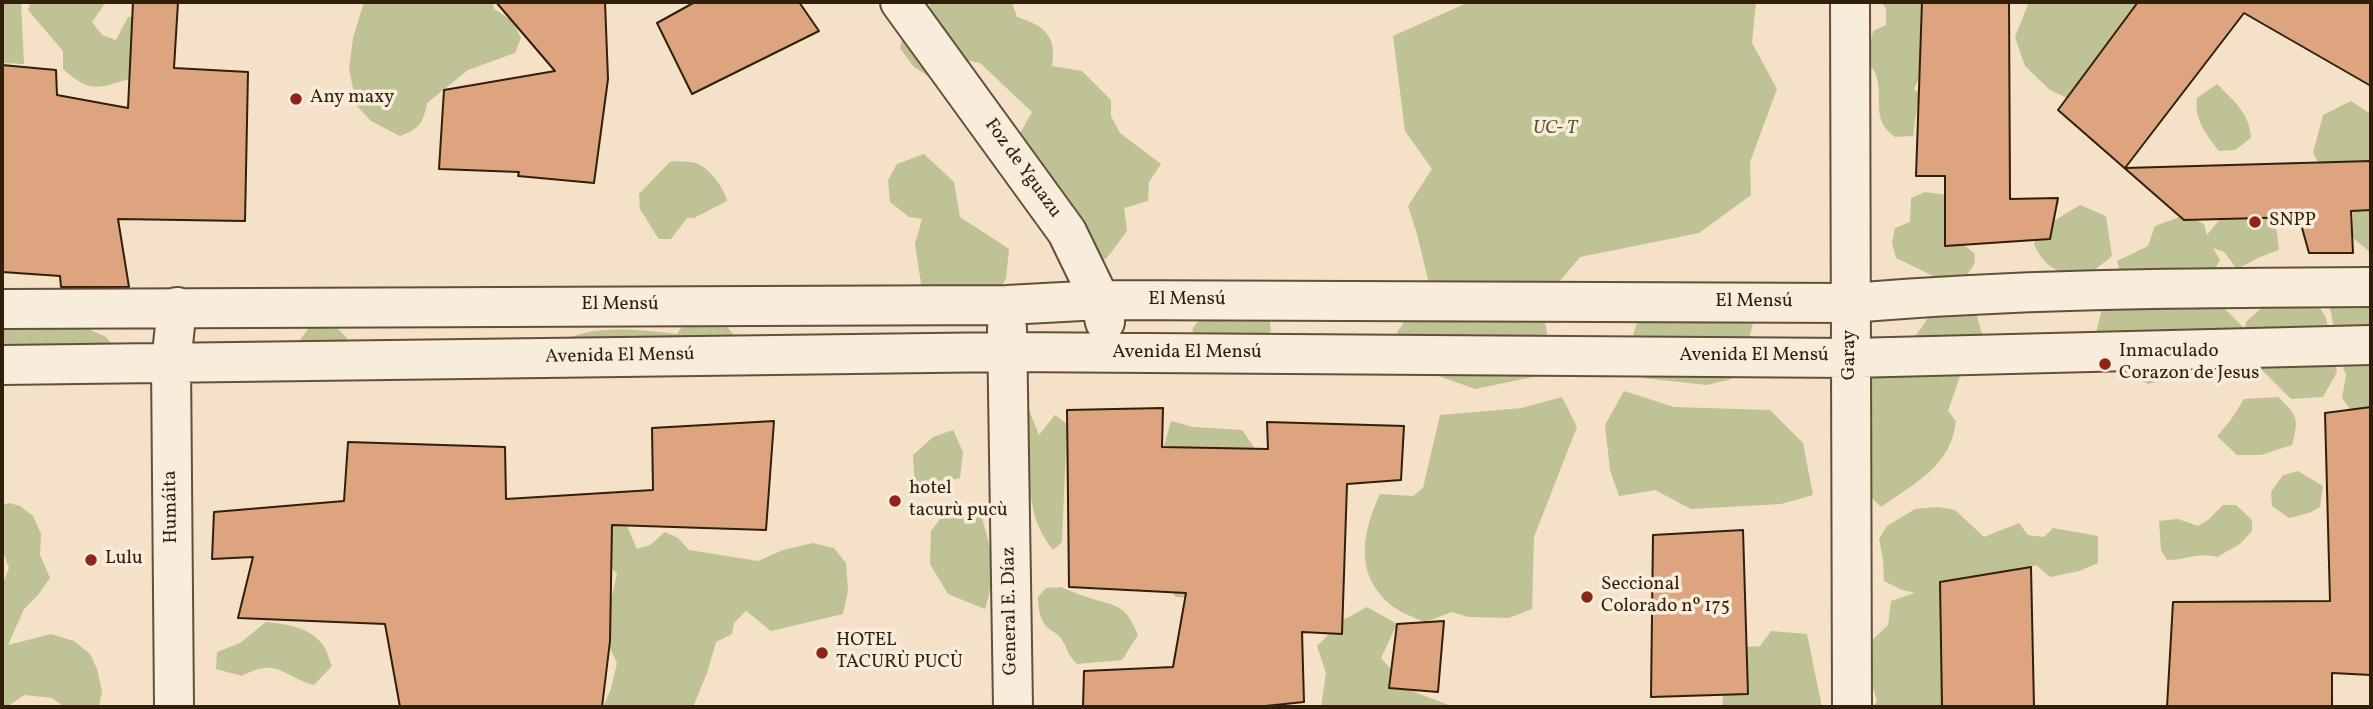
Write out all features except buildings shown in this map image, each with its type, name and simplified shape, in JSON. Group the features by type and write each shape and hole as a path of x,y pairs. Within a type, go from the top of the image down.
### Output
{"street":[{"name":"Foz de Yguazu","path":"900,2 1067,232 1100,300 1112,353"},
{"name":"Garay","path":"1850,2 1852,707"},
{"name":"El Mensú","path":"2,309 1007,304 1100,300 1851,303 1945,295 2084,289 2371,287"},
{"name":"General E. Díaz","path":"1007,304 1013,707"},
{"name":"Humáita","path":"174,707 171,363 177,307"},
{"name":"Avenida El Mensú","path":"2,365 1008,352 1851,358 2371,345"}],"green space":[{"path":"2,2 21,2 24,64 2,63"},
{"path":"31,2 103,2 104,5 92,22 102,35 116,40 128,17 144,16 132,78 96,87 73,77 63,69 63,51 28,10"},
{"path":"364,2 493,2 494,9 512,20 521,38 515,53 468,70 427,103 420,124 400,136 371,121 357,106 349,70 353,38"},
{"path":"1012,2 1017,17 1035,24 1051,40 1052,66 1082,71 1111,100 1111,116 1120,133 1161,164 1149,182 1148,201 1124,208 1127,231 1106,259 1074,256 1072,221 1077,211 1015,142 1032,112 980,63 961,59 935,81 913,66 900,48 903,37 931,4"},
{"name":"UC- T","path":"1469,2 1756,2 1752,43 1777,89 1750,162 1751,195 1699,233 1580,257 1529,318 1545,322 1547,333 1538,376 1475,389 1408,365 1397,332 1422,298 1433,300 1408,206 1432,169 1405,131 1393,36"},
{"path":"1882,2 1922,2 1920,76 1914,89 1919,93 1913,136 1895,137 1887,130 1880,116 1876,75 1867,61 1873,31 1886,25 1886,9"},
{"path":"2029,2 2145,2 2151,29 2067,98 2050,90 2025,66 2015,37"},
{"path":"2217,84 2240,108 2250,129 2251,138 2235,150 2219,151 2206,133 2197,113 2197,98"},
{"path":"2351,101 2371,114 2371,182 2327,178 2313,153 2323,115"},
{"path":"924,154 954,182 960,217 1009,249 1006,279 1000,288 922,290 915,244 922,219 909,217 890,202 888,180 897,164"},
{"path":"670,162 695,163 704,168 720,186 727,201 694,218 687,218 671,239 659,239 640,210 639,194"},
{"path":"1925,192 1947,195 1953,236 1974,253 1975,263 1965,278 1948,283 1896,258 1892,243 1895,228 1910,222 1911,198"},
{"path":"2371,201 2371,253 2352,237 2353,211"},
{"path":"2080,205 2106,216 2112,256 2087,276 2055,269 2044,260 2034,244 2039,230"},
{"path":"2185,215 2204,224 2207,235 2220,219 2272,216 2279,250 2237,269 2224,252 2213,248 2220,260 2205,287 2245,329 2246,322 2268,302 2317,303 2326,318 2337,372 2323,397 2291,399 2255,363 2184,359 2178,377 2148,384 2121,370 2095,337 2105,297 2122,280 2117,261 2148,246 2155,226"},
{"path":"2371,296 2371,422 2359,421 2342,398 2346,375 2339,355 2330,308 2355,298"},
{"path":"1701,298 1753,324 1746,349 1731,379 1707,385 1643,378 1633,346 1634,333 1641,314"},
{"path":"1213,300 1269,314 1271,331 1240,366 1192,336 1193,328"},
{"path":"1939,302 1975,309 1982,334 1964,364 1948,411 1956,421 1953,437 1939,462 1929,472 1881,507 1864,490 1872,472 1857,456 1854,391 1894,346 1917,334"},
{"path":"2,303 84,327 106,337 118,353 2,350"},
{"path":"690,316 724,323 737,339 559,344 571,337 600,331 632,330 677,334"},
{"path":"333,324 347,338 344,367 296,345 309,328"},
{"path":"1624,391 1674,407 1770,410 1803,443 1813,495 1781,504 1691,509 1655,490 1619,496 1610,470 1605,425"},
{"path":"1562,397 1577,427 1534,537 1532,609 1509,618 1468,617 1452,612 1425,622 1395,608 1382,596 1367,570 1365,555 1369,525 1380,494 1413,496 1423,488 1440,415 1522,408"},
{"path":"2278,397 2295,418 2296,429 2292,445 2261,455 2237,455 2217,436 2244,399"},
{"path":"1029,410 1039,435 1055,415 1067,424 1062,542 1053,550 1038,524 1028,478 995,461 988,438 1001,416"},
{"path":"1171,421 1193,427 1242,430 1256,450 1191,598 1176,597 1165,584 1162,453"},
{"path":"953,430 963,452 960,478 915,490 913,455 933,437"},
{"path":"2298,471 2323,486 2320,507 2289,518 2272,506 2271,492 2283,475"},
{"path":"9,503 20,506 33,516 41,534 40,555 50,578 24,609 8,645 51,634 74,641 90,654 97,669 102,691 99,707 64,707 52,698 24,695 2,707 2,586 9,568 2,549 2,505"},
{"path":"2223,505 2236,505 2252,520 2252,531 2240,544 2217,557 2204,555 2167,560 2161,550 2159,521 2178,519 2198,526"},
{"path":"1938,507 1955,510 1984,537 2019,523 2028,535 2044,537 2053,528 2098,536 2098,563 2079,571 2050,577 2036,565 1943,601 1939,625 1954,639 1944,670 1944,707 1873,707 1877,701 1862,650 1888,625 1891,601 1915,593 1884,581 1879,539 1887,526 1915,509"},
{"path":"948,509 982,518 992,563 991,585 985,609 948,594 930,564 931,531"},
{"path":"610,513 627,526 637,549 650,545 665,532 678,538 689,550 758,561 783,550 813,543 834,548 846,563 848,591 843,614 771,631 746,611 734,623 732,634 716,642 693,707 603,707 611,689 617,663 603,633 617,574 609,565"},
{"path":"1061,587 1122,609 1126,613 1138,635 1122,660 1077,664 1074,661 1059,636 1043,623 1039,610 1038,597 1046,588"},
{"path":"1367,607 1397,624 1381,658 1409,690 1454,707 1321,707 1326,673 1317,646 1343,620"},
{"path":"266,622 289,625 311,634 324,647 332,666 314,685 272,668 242,676 216,669 217,652 240,643"},
{"path":"1771,631 1807,634 1822,707 1722,707 1726,670 1735,648 1760,646"}],"place":[{"name":"Any maxy","path":"296,99"},
{"name":"SNPP","path":"2255,222"},
{"name":"Inmaculado Corazon de Jesus","path":"2105,364"},
{"name":"hotel tacurù pucù","path":"895,501"},
{"name":"Lulu","path":"91,560"},
{"name":"Seccional Colorado nº 175","path":"1587,597"},
{"name":"HOTEL TACURÙ PUCÙ","path":"822,653"}]}
